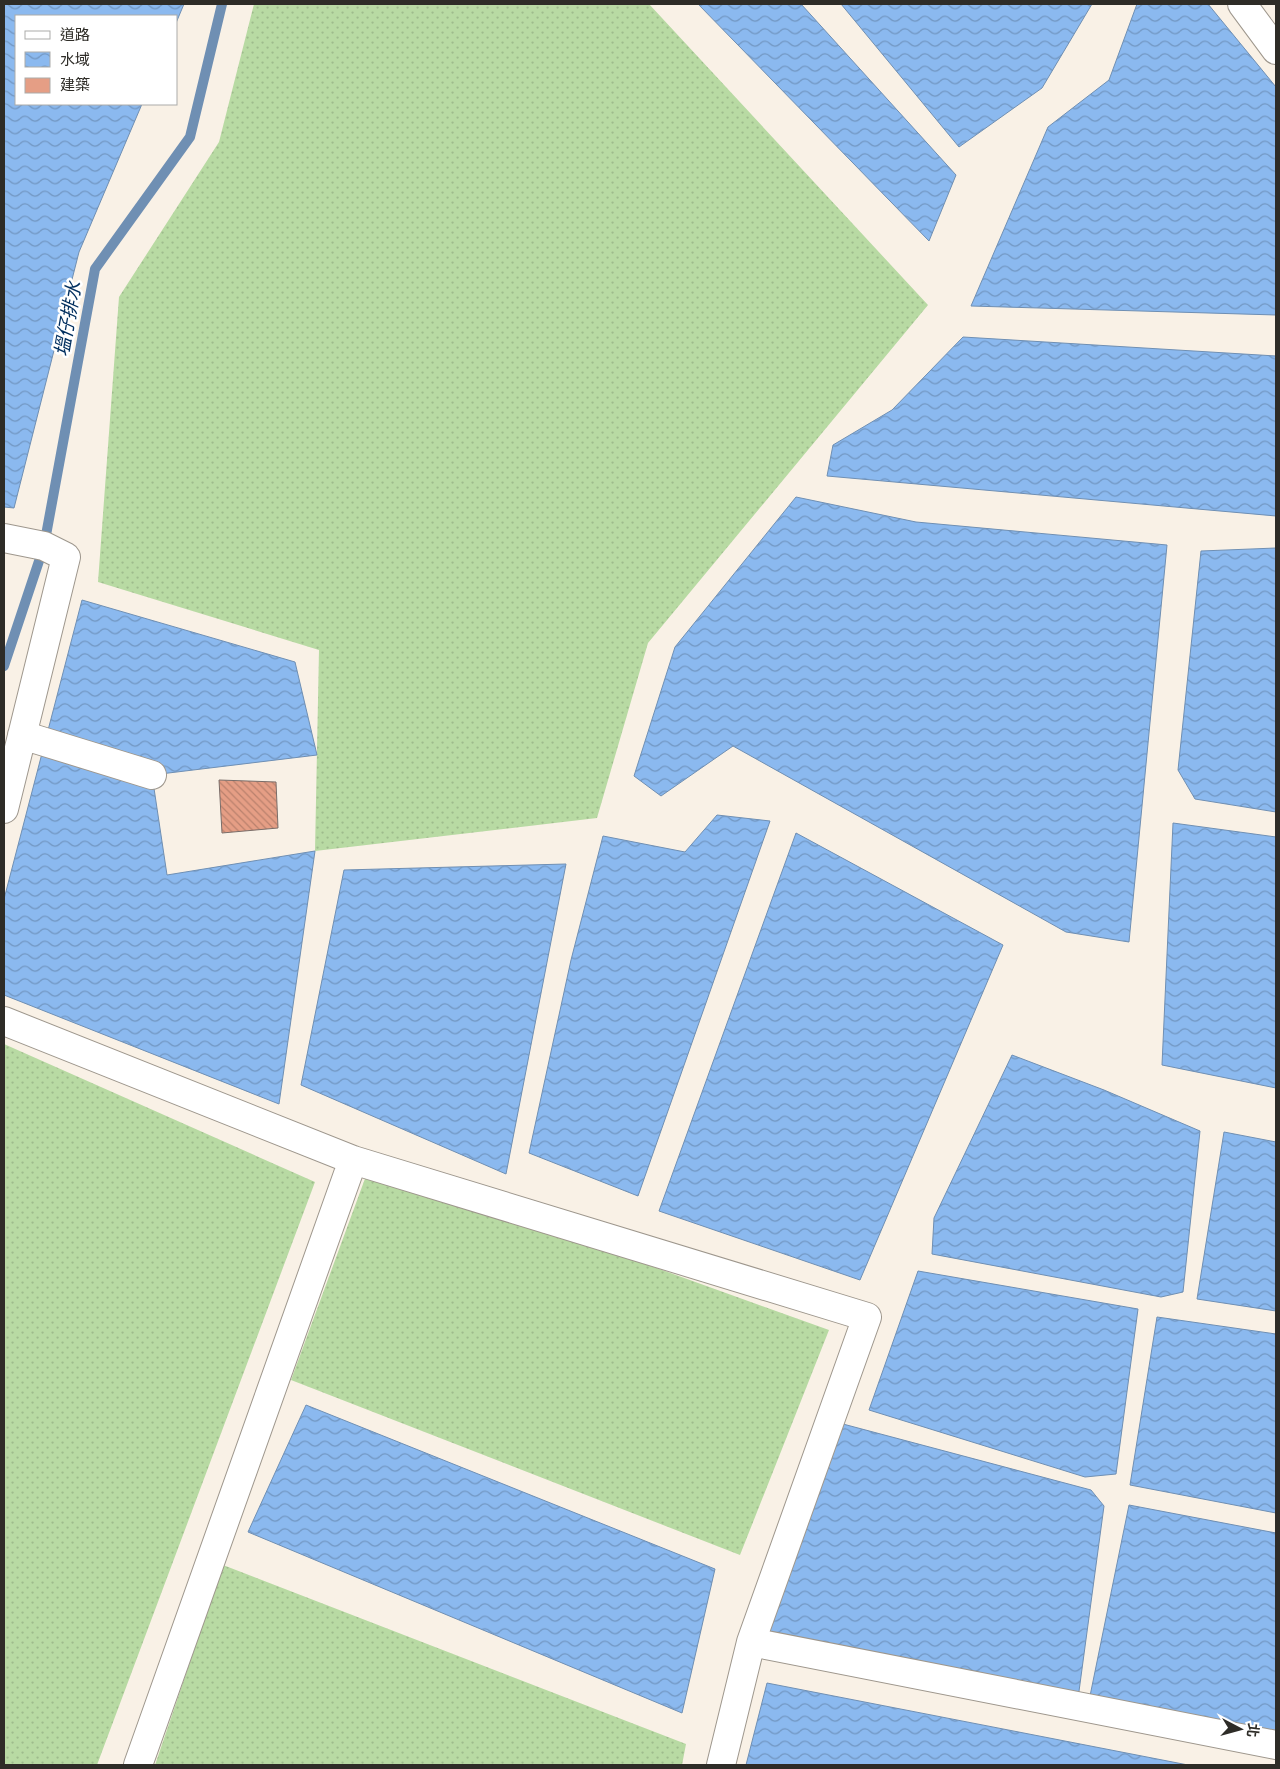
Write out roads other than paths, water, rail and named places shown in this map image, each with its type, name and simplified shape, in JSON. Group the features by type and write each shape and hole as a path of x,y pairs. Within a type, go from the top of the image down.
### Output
{"street":[{"path":"1242,4 1276,50"},
{"path":"4,538 44,546 66,557 4,809"},
{"path":"22,734 152,775"},
{"path":"4,1020 353,1160 867,1317 751,1642 721,1765"},
{"path":"138,1765 353,1160"},
{"path":"751,1642 1276,1745"}],"water":[{"path":"4,4 184,4 178,18 178,15 15,15 15,105 142,105 79,252 14,508 4,507"},
{"path":"698,4 801,4 956,175 929,241"},
{"path":"841,4 1092,4 1042,88 959,147"},
{"path":"1137,4 1208,4 1276,87 1276,315 971,306 1048,127 1109,80"},
{"path":"963,337 1276,356 1276,516 827,476 833,445 892,410"},
{"path":"796,497 916,522 1167,545 1129,942 1066,932 733,746 661,796 634,776 675,647"},
{"path":"1276,548 1276,812 1195,799 1178,770 1201,551"},
{"path":"82,600 295,662 317,755 152,775 167,875 315,851 279,1104 4,995 4,899"},
{"path":"717,815 770,821 638,1196 529,1153 571,960 603,836 685,852"},
{"path":"1173,823 1276,837 1276,1088 1162,1065"},
{"path":"796,833 1003,945 860,1280 659,1211"},
{"path":"566,864 506,1174 301,1085 344,870"},
{"path":"1012,1055 1104,1090 1200,1131 1183,1292 1161,1297 932,1254 934,1218"},
{"path":"1224,1132 1276,1142 1276,1311 1197,1299"},
{"path":"918,1271 1138,1309 1116,1474 1085,1477 869,1410"},
{"path":"1157,1317 1276,1334 1276,1513 1130,1485"},
{"path":"306,1405 715,1569 682,1713 248,1532"},
{"path":"843,1424 1091,1490 1104,1506 1077,1706 768,1633"},
{"path":"1129,1505 1276,1533 1276,1732 1090,1696"},
{"path":"767,1683 1188,1765 746,1765"}],"waterway":[{"name":"塭仔排水","path":"4,666 44,546 95,269 190,137 222,4"}]}
